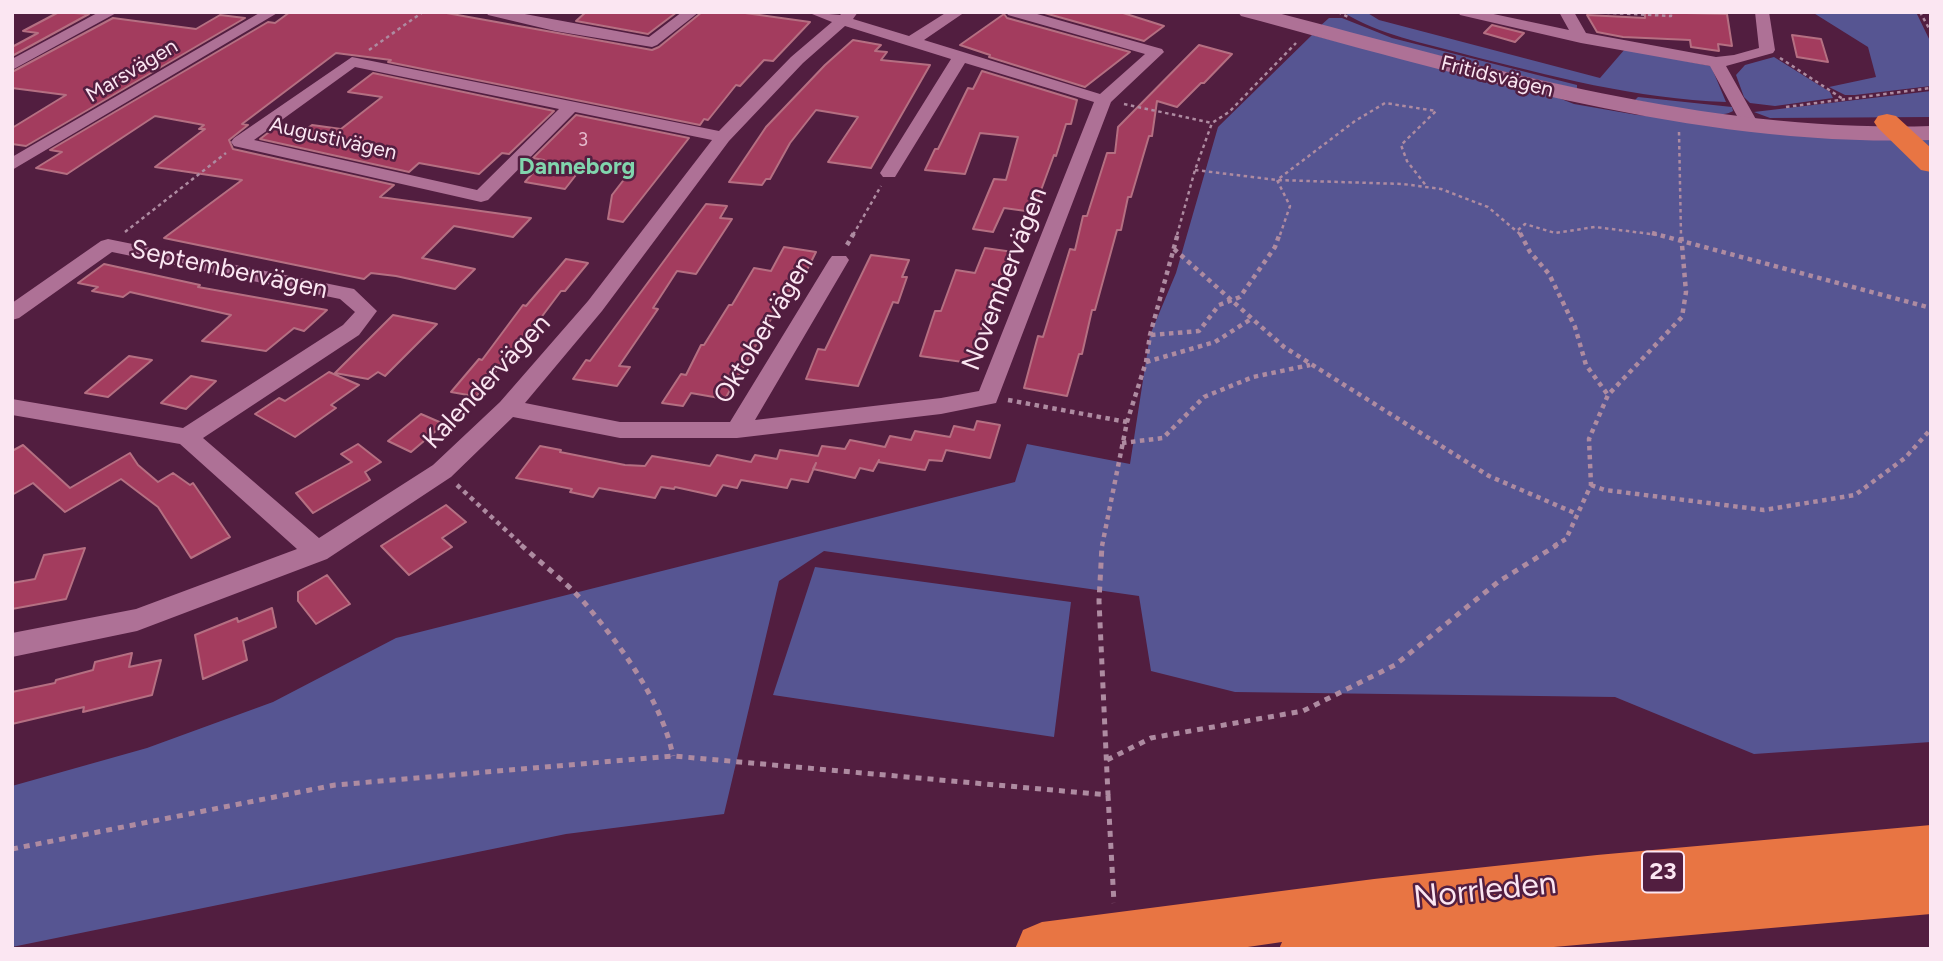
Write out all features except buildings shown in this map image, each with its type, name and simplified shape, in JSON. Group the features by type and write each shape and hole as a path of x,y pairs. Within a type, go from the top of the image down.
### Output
{"highway":[{"path":"1893,128 1931,164"},
{"name":"Norrleden","path":"1042,949 1395,901 1697,869 1931,850"},
{"name":"Norrleden","path":"1306,949 1407,935 1716,904 1931,888"}],"street":[{"path":"12,65 111,12"},
{"name":"Marsvägen","path":"12,165 272,12"},
{"path":"493,12 555,26 652,42 692,12"},
{"path":"814,12 848,16 912,41 1102,100 1156,52 1013,12"},
{"path":"912,41 958,12"},
{"name":"Fritidsvägen","path":"1248,12 1536,87 1678,115 1744,114 1773,127 1893,128 1931,133"},
{"path":"1465,12 1581,38 1716,62 1737,60 1768,50 1762,12"},
{"path":"1566,12 1581,38"},
{"name":"Kalendervägen","path":"12,645 137,620 318,552 442,471 508,408 595,306 723,137 797,60 848,16"},
{"path":"889,173 961,56"},
{"path":"352,62 723,137"},
{"name":"Augustivägen","path":"240,142 352,62"},
{"path":"1716,62 1744,114"},
{"name":"Novembervägen","path":"508,408 620,430 737,430 941,406 988,397 1102,100"},
{"name":"Augustivägen","path":"240,142 481,196 571,107"},
{"name":"Fritidsvägen","path":"1893,128 1931,121"},
{"name":"Septembervägen","path":"12,313 108,245 347,294 367,310 351,330 187,437"},
{"name":"Oktobervägen","path":"737,430 839,260"},
{"path":"12,407 187,437 318,552"}],"path":[{"path":"352,62 423,12"},
{"path":"1338,12 1358,23"},
{"path":"1592,12 1671,16 1671,12"},
{"path":"1920,12 1931,32"},
{"path":"1115,906 1099,601 1102,539 1122,443 1146,362 1150,335 1195,170 1212,122 1229,112 1307,33"},
{"path":"1768,50 1843,99"},
{"path":"1744,114 1769,108 1931,88"},
{"path":"1102,100 1212,122"},
{"path":"1278,180 1355,121 1385,103 1436,111 1401,145 1407,161 1427,187"},
{"path":"1107,760 1151,738 1303,711 1395,665 1498,582 1566,539 1591,485 1589,439 1608,395 1682,317 1686,292 1681,243 1678,115"},
{"path":"108,245 240,142"},
{"path":"1195,170 1278,180 1427,187 1441,189 1488,208 1518,230 1530,252 1549,274 1575,327 1586,365 1608,395"},
{"path":"839,260 889,173"},
{"path":"1150,335 1199,331 1219,305 1240,297 1275,247 1290,206 1278,180"},
{"path":"1518,230 1525,224 1555,233 1595,227 1648,232 1931,308"},
{"path":"1174,249 1251,319 1310,365 1489,477 1577,514"},
{"path":"1146,362 1215,342 1251,319"},
{"path":"1122,443 1163,438 1204,397 1253,377 1310,365"},
{"path":"988,397 1127,422"},
{"path":"1591,485 1605,490 1764,510 1856,495 1905,458 1931,429"},
{"path":"442,471 587,606 638,675 669,737 673,756"},
{"path":"12,849 335,785 673,756 1108,795"}],"shaded area":[{"path":"1343,12 1366,12 1379,20 1600,78 1625,49 1711,66 1726,102 1660,96 1561,78 1402,38 1371,27"},
{"path":"1812,12 1916,12 1931,43 1931,86 1855,95 1845,95 1829,87 1876,77 1868,47"},
{"path":"1329,18 1342,18 1392,38 1577,85 1577,89 1319,27"},
{"path":"1312,35 1556,97 1574,104 1637,115 1931,137 1931,742 1754,754 1615,697 1235,692 1151,671 1139,596 824,551 779,581 724,814 566,834 12,947 12,786 147,748 273,702 396,638 1015,482 1027,444 1130,464 1150,335 1176,273 1218,127"},
{"path":"1774,57 1830,92 1833,98 1775,106 1750,103 1744,97 1736,75 1745,65"},
{"path":"1931,91 1931,117 1770,118 1754,112"},
{"path":"1638,97 1732,107 1733,111 1725,114 1700,113 1635,100"},
{"path":"815,567 1071,602 1054,737 773,695"}],"district":[{"name":"Danneborg","path":"577,167"}]}
